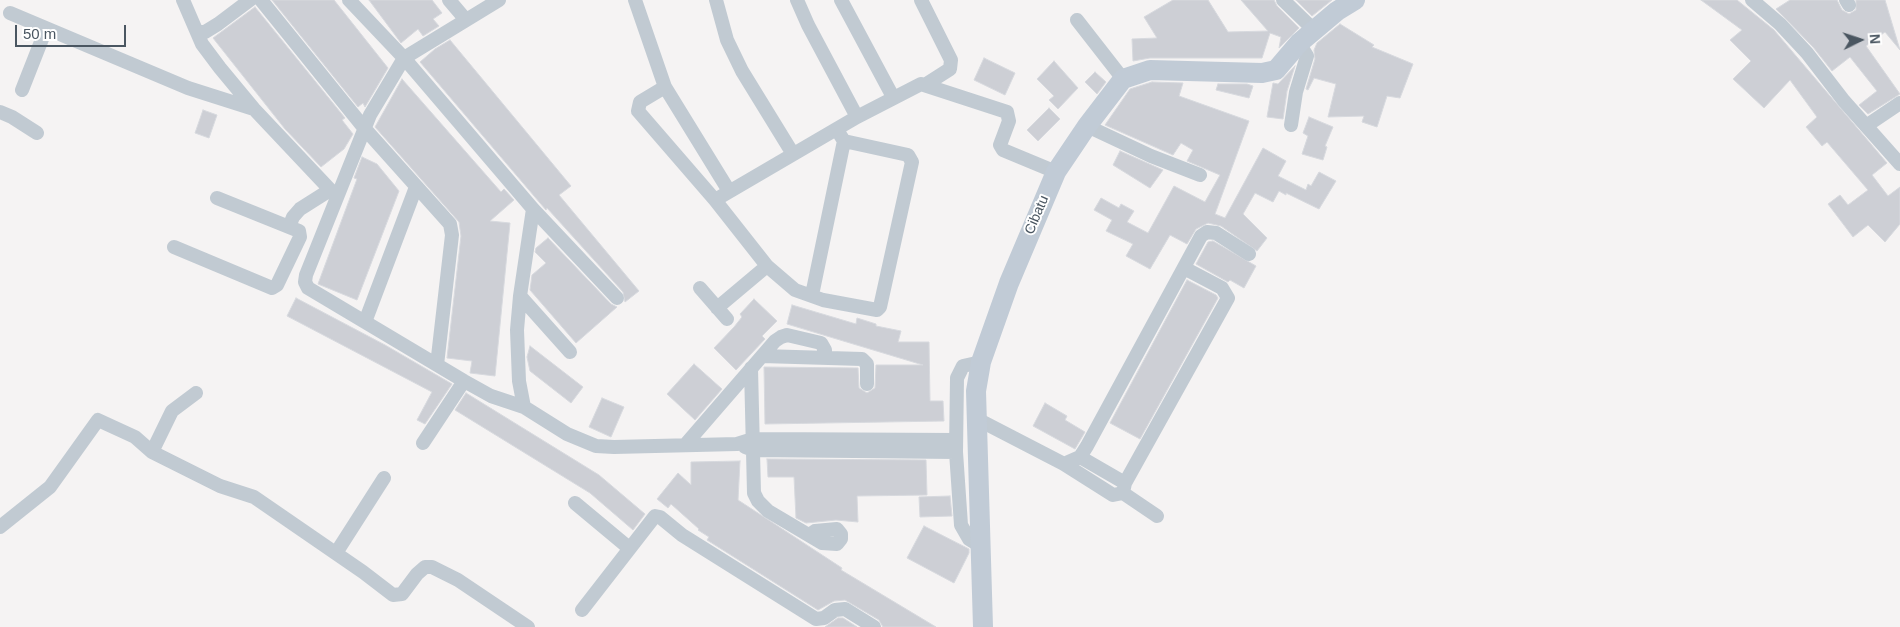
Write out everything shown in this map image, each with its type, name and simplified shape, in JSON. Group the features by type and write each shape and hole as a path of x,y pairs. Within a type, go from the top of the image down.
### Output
{"street":[{"path":"183,0 197,32 220,68 254,109 333,194"},
{"path":"197,32 205,32 250,0"},
{"path":"261,0 365,129 450,224 452,235 437,365"},
{"path":"349,0 404,58 533,209 618,298"},
{"path":"449,0 466,20"},
{"path":"499,0 404,58 370,115 333,194 305,282 308,288 491,396 524,407 567,434 596,446 737,444 956,446"},
{"path":"635,0 665,87 729,191"},
{"path":"716,0 727,40 742,71 793,154"},
{"path":"797,0 808,25 857,117"},
{"path":"841,0 893,97"},
{"path":"921,0 951,60 950,68 925,85"},
{"path":"1283,0 1314,30"},
{"path":"1077,20 1123,79 1150,70 1262,74 1276,70 1299,43 1337,11 1355,0"},
{"path":"1752,0 1780,24 1807,53 1866,126 1900,164"},
{"path":"10,14 188,88 254,109"},
{"path":"22,90 46,29"},
{"path":"1291,125 1296,92 1307,56 1299,43"},
{"name":"Cibatu","path":"983,627 976,391 981,362 1009,283 1056,172 1087,126 1123,79"},
{"path":"715,200 793,154 840,135 857,117 893,97 916,86 925,85 1007,112 1009,122 1000,145 1003,150 1056,172"},
{"path":"665,87 640,102 638,111 715,200 767,266 795,290 823,300 873,310 880,307 912,162 908,155 840,135"},
{"path":"1866,126 1900,103"},
{"path":"0,112 12,117 37,133"},
{"path":"1087,126 1151,156 1200,175"},
{"path":"812,295 840,135"},
{"path":"365,322 416,186"},
{"path":"289,227 293,217 300,209 333,194"},
{"path":"174,247 272,288 277,286 300,234 299,231 216,198"},
{"path":"524,407 517,354 520,296 533,209"},
{"path":"1064,464 1080,457 1201,236 1207,232 1216,233 1249,254"},
{"path":"717,308 767,266"},
{"path":"977,418 1064,464 1113,495 1124,488 1228,298 1222,288 1184,268"},
{"path":"700,288 727,319"},
{"path":"520,296 570,352"},
{"path":"685,445 775,341 787,336 822,343 825,357"},
{"path":"762,356 825,357 866,361 867,384"},
{"path":"981,362 963,366 957,378 956,446 961,525 969,539 982,547"},
{"path":"751,368 754,493 758,501 768,511 809,535"},
{"path":"423,442 464,381"},
{"path":"152,452 172,411 196,393"},
{"path":"0,527 50,487 98,420 135,437 152,452 220,486 254,497 393,595 402,594 425,567 438,569 528,627"},
{"path":"1080,457 1124,488 1157,516"},
{"path":"336,553 384,478"},
{"path":"575,504 629,548"},
{"path":"582,610 652,519 660,517 690,540 816,619 824,618 835,610 845,609 874,627"}],"building":[{"path":"272,0 334,0 388,68 365,107 363,103 358,107"},
{"path":"369,0 432,0 442,13 433,19 439,26 423,36 418,29 401,43"},
{"path":"1173,0 1208,0 1228,32 1268,31 1241,0 1274,0 1277,6 1299,28 1279,48 1281,37 1270,33 1262,58 1150,58 1133,61 1132,39 1157,38 1144,17"},
{"path":"1296,0 1332,0 1312,16"},
{"path":"1701,0 1737,0 1774,30 1887,163 1872,175 1888,196 1900,187 1900,224 1885,242 1868,225 1853,237 1828,204 1840,195 1848,205 1868,190 1827,142 1822,146 1806,127 1817,117 1790,80 1764,108 1733,79 1751,61 1730,40 1742,30"},
{"path":"1790,0 1837,0 1842,10 1849,14 1856,10 1856,0 1885,0 1900,50 1885,32 1866,46 1900,94 1868,114 1859,105 1877,91 1850,57 1832,71 1813,47 1776,9"},
{"path":"255,7 345,118 342,120 353,134 344,149 321,167 285,129 213,38"},
{"path":"1340,24 1374,45 1372,47 1413,64 1400,98 1387,96 1377,127 1362,122 1364,116 1328,117 1336,84 1314,78 1308,90 1306,89 1315,59 1314,50 1317,43"},
{"path":"450,40 571,186 559,195 639,291 625,302 623,292 547,208 546,210 420,62 435,49"},
{"path":"984,58 1015,73 1005,95 974,80"},
{"path":"1054,61 1078,88 1058,109 1049,100 1054,96 1037,79"},
{"path":"1295,66 1287,91 1283,119 1267,117 1273,83 1278,84"},
{"path":"1095,72 1106,82 1097,94 1085,82"},
{"path":"402,79 501,192 504,189 514,200 490,221 510,223 495,376 470,373 472,361 447,358 461,236 459,222 375,127"},
{"path":"1152,82 1183,83 1179,96 1249,121 1215,214 1225,218 1263,148 1286,161 1278,176 1306,190 1308,184 1311,186 1319,172 1336,181 1319,209 1279,191 1273,202 1255,193 1243,214 1267,238 1257,251 1221,226 1208,223 1196,229 1187,244 1170,235 1150,269 1126,256 1133,244 1106,231 1112,220 1094,210 1101,198 1119,208 1121,204 1134,211 1127,222 1148,233 1174,186 1205,202 1220,175 1187,161 1193,150 1181,143 1173,155 1105,125 1130,89"},
{"path":"1218,84 1247,84 1253,86 1249,98 1216,90"},
{"path":"1049,108 1060,119 1038,141 1027,130"},
{"path":"203,110 217,115 209,138 195,133"},
{"path":"1309,117 1333,127 1325,146 1327,147 1323,160 1302,154 1308,136 1303,133"},
{"path":"1120,151 1163,170 1150,188 1113,165"},
{"path":"362,157 377,164 399,191 357,300 318,284 357,179 354,178"},
{"path":"548,238 611,304 617,307 576,343 530,290 532,275 546,263 535,252 536,248"},
{"path":"1213,241 1256,266 1244,288 1230,280 1228,282 1196,264 1208,242"},
{"path":"1187,280 1216,295 1218,298 1140,439 1110,423"},
{"path":"296,298 385,345 452,384 425,424 417,420 432,392 287,316"},
{"path":"754,299 777,321 762,336 765,339 736,370 714,348 734,327 742,317 740,314"},
{"path":"792,305 856,324 857,318 876,324 876,326 901,331 898,342 929,342 930,401 943,401 944,421 765,424 764,367 858,368 859,388 867,393 875,388 876,365 923,365 787,324"},
{"path":"530,346 583,387 571,403 530,371 527,357"},
{"path":"694,364 722,389 695,420 667,394"},
{"path":"466,393 599,475 645,514 633,530 590,493 455,410"},
{"path":"602,398 624,407 611,437 589,427"},
{"path":"1045,403 1067,416 1065,420 1085,432 1075,449 1033,426"},
{"path":"767,459 926,460 927,495 857,496 858,522 836,520 806,523 796,518 794,477 768,477"},
{"path":"740,461 738,500 842,568 841,570 936,627 883,627 879,620 845,600 834,601 818,610 707,540 709,537 698,530 671,504 668,508 657,499 678,473 691,485 691,462"},
{"path":"950,496 952,516 920,517 919,497"},
{"path":"924,526 969,549 969,553 954,583 907,558"},
{"path":"838,618 843,618 857,627 825,627"}]}
